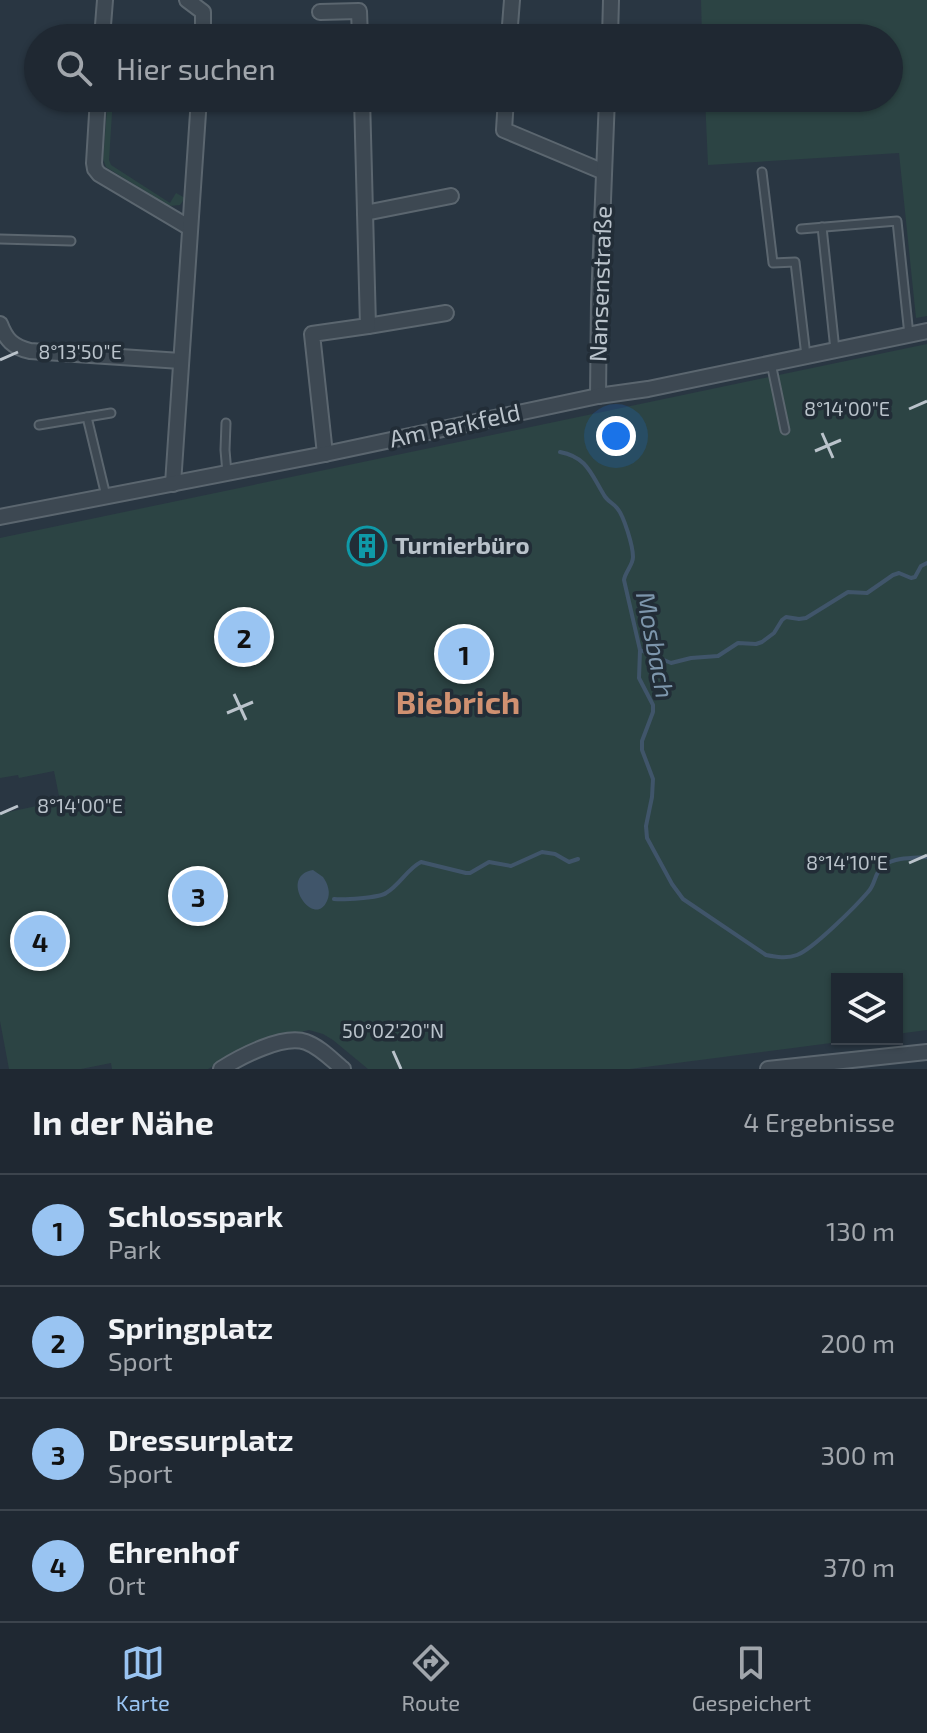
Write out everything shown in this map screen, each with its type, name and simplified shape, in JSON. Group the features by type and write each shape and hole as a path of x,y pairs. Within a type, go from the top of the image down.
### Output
{"street":[{"path":"103,24 105,0"},
{"path":"187,0 203,12 203,24"},
{"path":"510,24 512,0"},
{"path":"610,24 611,0"},
{"path":"320,12 359,11 359,24"},
{"path":"97,112 94,163 99,174 190,228"},
{"path":"173,484 198,112"},
{"path":"362,112 368,326"},
{"name":"Nansenstraße","path":"505,112 504,130 604,172"},
{"name":"Nansenstraße","path":"598,396 606,112"},
{"path":"365,213 451,196"},
{"path":"325,454 312,334 446,313"},
{"path":"0,324 11,343 30,351 181,361"},
{"name":"Am Parkfeld","path":"0,517 927,331"},
{"path":"221,1069 255,1050 297,1040 311,1044 343,1069"},
{"path":"772,1069 927,1052"}],"lane":[{"path":"762,172 773,263 795,262 806,356"},
{"path":"801,229 897,221 909,335"},
{"path":"822,227 835,350"},
{"path":"0,239 71,241"},
{"path":"771,363 785,430"},
{"path":"39,425 111,413"},
{"path":"87,417 106,497"},
{"path":"226,423 227,473"}],"green space":[{"path":"701,0 927,0 927,316 916,318 899,153 708,165 706,112 903,112 903,24 702,24"},
{"path":"107,112 112,112 111,165 170,203 176,193 185,198 180,205 169,206 106,167 103,159"},
{"path":"927,344 927,1030 903,1033 903,973 831,973 831,1043 630,1069 368,1069 333,1040 309,1030 251,1044 208,1069 112,1069 111,1063 81,1069 9,1069 0,1021 0,812 60,801 54,771 19,778 18,775 0,778 0,538"}],"water":[{"path":"313,870 323,877 329,892 321,908 314,909 307,906 298,890 298,881 303,874"}],"waterway":[{"name":"Mosbach","path":"560,452 576,458 587,468 605,497 620,512 630,539 633,560 624,580 640,650 639,678 653,705 642,741 642,750 653,779 647,838 683,899 766,955 789,957 813,945 844,917 871,889 878,871 884,865 899,859 927,857"},
{"path":"640,650 671,663 718,656 738,643 762,642 774,633 786,617 806,618 848,592 867,593 899,573 915,577 921,566 927,563"},
{"path":"334,899 382,895 421,862 470,873 489,862 511,866 542,852 555,854 569,862 578,859"}],"place":[{"name":"Turnierbüro","path":"367,546"},
{"name":"Springplatz","path":"244,637"},
{"name":"Schlosspark","path":"464,654"},
{"name":"Dressurplatz","path":"198,896"},
{"name":"Ehrenhof","path":"40,941"}],"district":[{"name":"Biebrich","path":"458,703"}]}
